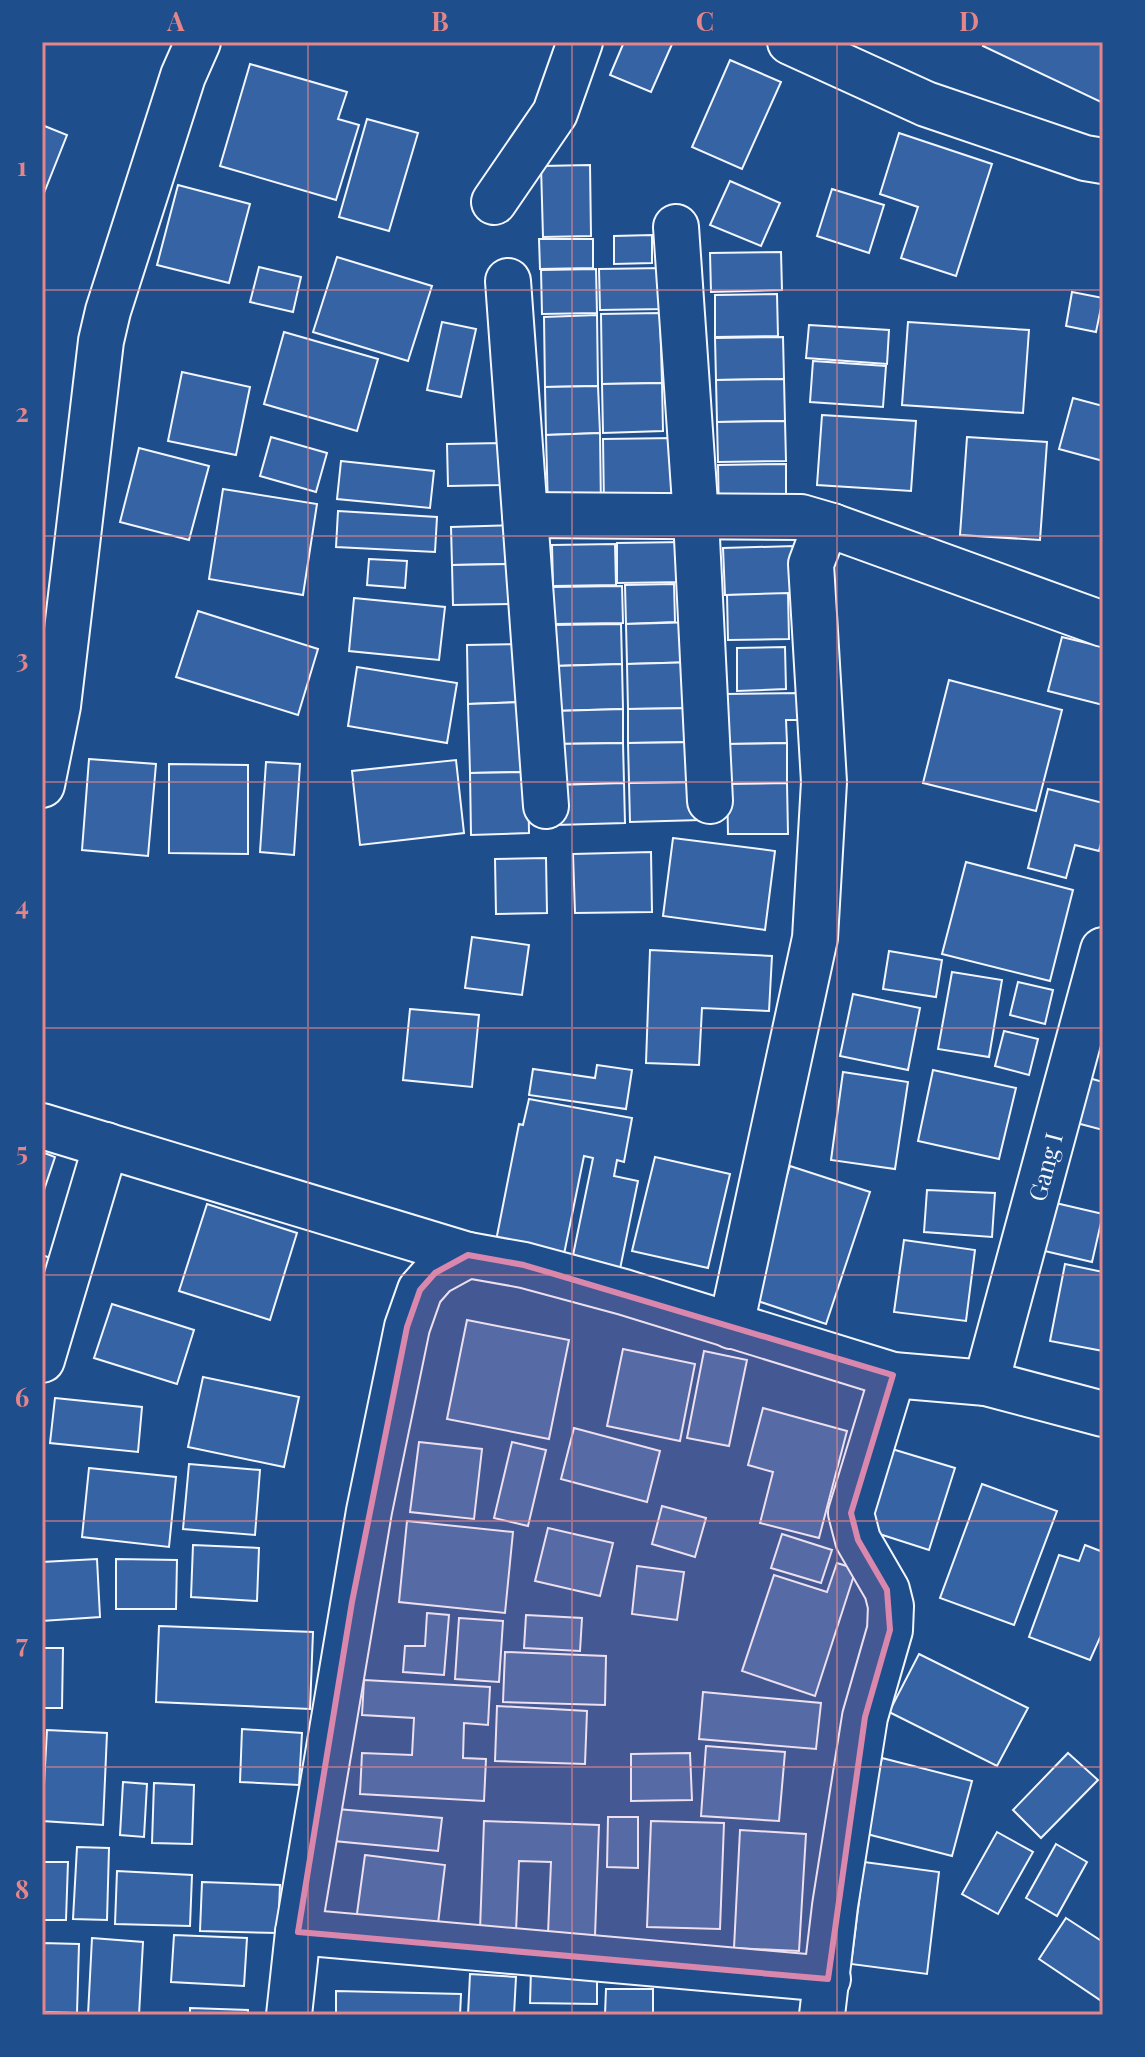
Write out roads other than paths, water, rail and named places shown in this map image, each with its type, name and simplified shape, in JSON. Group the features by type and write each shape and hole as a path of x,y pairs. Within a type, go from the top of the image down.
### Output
{"street":[{"path":"42,785 58,706 101,341 183,76 198,42"},
{"path":"494,202 555,113 580,42"},
{"path":"790,42 926,104 1085,158 1103,161"},
{"path":"676,227 696,518 710,801"},
{"path":"508,281 546,806"},
{"path":"525,515 801,517 1103,624"},
{"path":"731,1326 815,938 824,782 811,564 820,540 832,526"},
{"name":"Gang I","path":"970,1382 1103,950"},
{"path":"42,1126 468,1255 524,1265 624,1292 893,1375 970,1382 1103,1414"},
{"path":"42,1360 106,1145"},
{"path":"289,2015 298,1932 352,1602 407,1327 420,1290 435,1273 468,1255"},
{"path":"298,1932 825,1997 835,1906 865,1717 890,1630 891,1606 887,1590 858,1540 851,1513 893,1375"}]}
